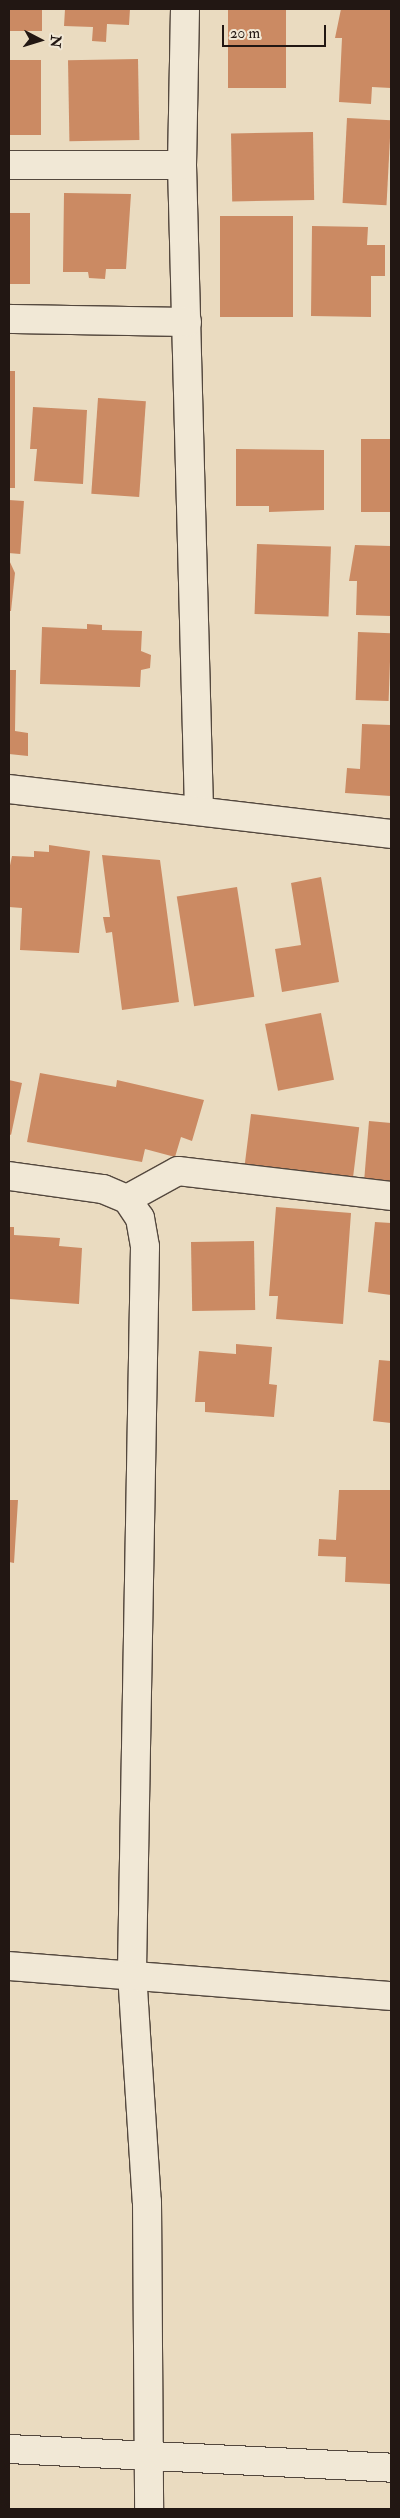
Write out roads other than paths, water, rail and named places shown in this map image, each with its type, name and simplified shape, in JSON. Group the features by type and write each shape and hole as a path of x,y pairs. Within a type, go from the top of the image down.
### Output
{"street":[{"path":"185,9 182,165 198,809"},
{"path":"9,166 182,165"},
{"path":"9,319 187,322"},
{"path":"9,789 198,809 391,834"},
{"path":"127,1199 178,1171 391,1196"},
{"path":"9,1176 103,1189 127,1199 140,1218 145,1246 132,1973 147,2202 149,2509"},
{"path":"9,1966 132,1973 391,1996"},
{"path":"9,2449 148,2459 391,2468"}]}
